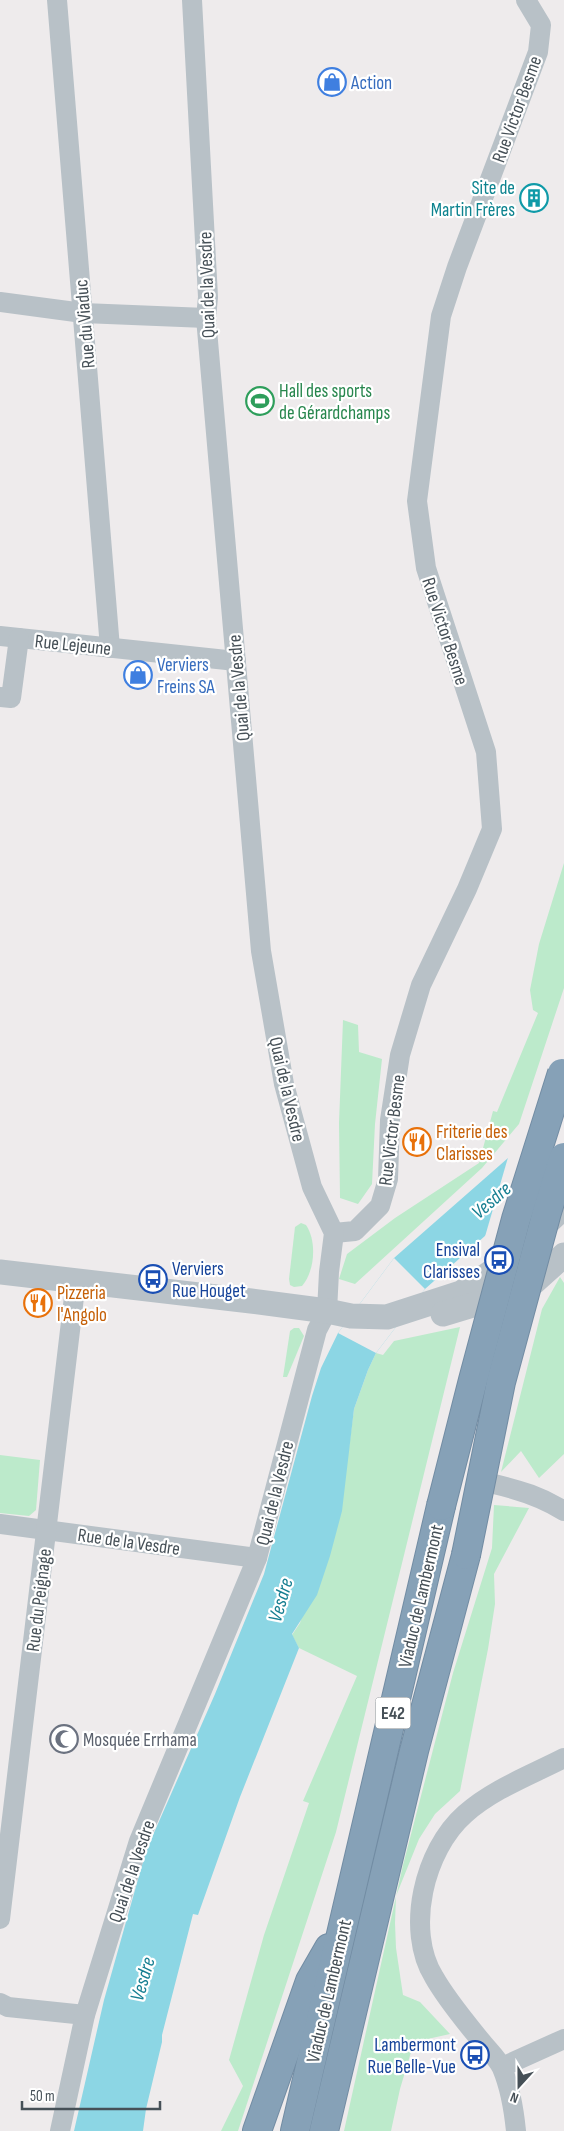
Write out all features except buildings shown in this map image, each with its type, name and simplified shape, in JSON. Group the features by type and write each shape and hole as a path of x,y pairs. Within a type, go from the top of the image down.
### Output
{"highway":[{"name":"Viaduc de Lambermont","path":"295,2131 470,1389 516,1219 564,1066"},
{"name":"Viaduc de Lambermont","path":"324,2131 414,1751 466,1555 501,1382 547,1212 564,1157"},
{"path":"257,2131 310,1981 344,1920"}],"street":[{"name":"Rue du Viaduc","path":"57,0 110,648"},
{"name":"Quai de la Vesdre","path":"60,2131 85,2015 139,1841 257,1558 315,1339 327,1311 328,1272 334,1233 312,1187 280,1061 261,951 206,318 208,297 192,0"},
{"name":"Rue Victor Besme","path":"334,1233 354,1231 380,1206 388,1179 390,1120 400,1055 421,985 467,888 492,829 486,752 426,568 417,501 441,316 456,267 538,52 541,25 526,0"},
{"path":"0,302 83,313 206,318"},
{"path":"0,697 10,698 9,637"},
{"name":"Rue Lejeune","path":"9,637 236,661"},
{"path":"398,1316 461,1293 503,1264 564,1207"},
{"path":"0,1272 327,1311 351,1316 433,1318 476,1304 505,1303 534,1282 564,1255"},
{"name":"Rue du Peignage","path":"0,1919 76,1280"},
{"path":"494,1484 546,1499 564,1511"},
{"name":"Rue de la Vesdre","path":"0,1524 257,1558"},
{"path":"516,2131 515,2116 502,2067 463,2019 426,1964 421,1946 421,1906 435,1854 464,1814 495,1794 564,1758"},
{"path":"0,2003 8,2007 85,2015"},
{"path":"502,2067 564,2039"}],"green space":[{"path":"564,863 564,988 519,1124 482,1168 355,1284 339,1279 347,1254 395,1218 479,1163 493,1111 497,1112 538,1013 533,1010 530,990 539,944"},
{"path":"343,1020 358,1025 359,1052 382,1059 375,1124 372,1184 358,1204 340,1198 339,1123"},
{"path":"301,1223 306,1225 310,1232 313,1256 310,1272 306,1280 302,1286 294,1287 290,1285 289,1279 295,1227"},
{"path":"560,1277 564,1283 564,1454 539,1478 521,1451 501,1472 542,1309"},
{"path":"460,1327 336,1832 238,2131 221,2131 243,2086 229,2060 264,1935 309,1803 303,1801 357,1676 299,1648 292,1635 300,1623 349,1447 354,1409 376,1353 383,1355 394,1341"},
{"path":"294,1328 299,1328 304,1336 287,1377 283,1377 290,1331"},
{"path":"0,1455 40,1460 36,1510 29,1516 0,1513"},
{"path":"494,1505 529,1508 494,1574 495,1604 488,1649 460,1791 435,1814 419,1839 396,1895 453,1673 492,1548"},
{"path":"396,1897 396,1948 403,1995 420,2002 450,2034 414,2042 400,2089 391,2131 344,2131"}],"water":[{"name":"Vesdre","path":"564,1109 494,1228 425,1289 376,1353 354,1409 342,1511 330,1556 317,1595 292,1634 299,1648 240,1797 198,1915 193,1914 162,2035 143,2131 74,2131 104,2000 146,1851 215,1694 264,1574 321,1368 338,1333 394,1258"}],"pier":[{"path":"564,1107 564,1172 484,1240 509,1154"},
{"path":"394,1258 425,1289 376,1353 338,1333"}],"place":[{"name":"Action","path":"332,82"},
{"name":"Site de Martin Frères","path":"534,198"},
{"name":"Hall des sports de Gérardchamps","path":"260,401"},
{"name":"Verviers Freins SA","path":"138,675"},
{"name":"Friterie des Clarisses","path":"417,1142"},
{"name":"Ensival Clarisses","path":"499,1260"},
{"name":"Verviers Rue Houget","path":"153,1279"},
{"name":"Pizzeria l'Angolo","path":"38,1303"},
{"name":"Mosquée Errhama","path":"64,1739"},
{"name":"Lambermont Rue Belle-Vue","path":"475,2055"}]}
